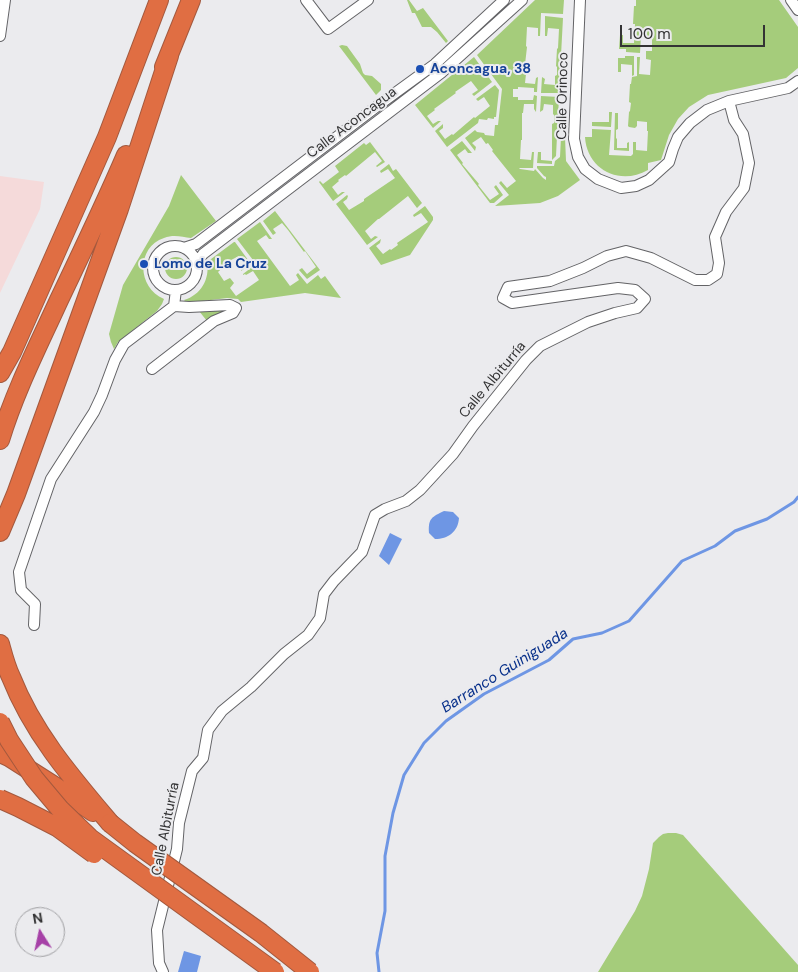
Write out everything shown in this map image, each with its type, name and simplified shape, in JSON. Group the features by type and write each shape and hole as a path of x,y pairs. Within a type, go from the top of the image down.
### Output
{"highway":[{"path":"0,388 12,352 107,137 159,0"},
{"path":"0,440 20,384 96,223 192,0"},
{"path":"1,530 116,218 169,56"},
{"path":"0,373 12,352"},
{"path":"0,644 10,677 48,745 110,823"},
{"path":"0,722 9,740 34,778 60,809 90,838 275,972"},
{"path":"0,753 110,823 261,933 310,972"},
{"path":"0,799 57,827 258,972"}],"street":[{"path":"0,36 5,0"},
{"path":"306,0 328,29 368,0"},
{"name":"Calle Aconcagua","path":"184,248 196,244 435,64 504,0"},
{"name":"Calle Aconcagua","path":"196,264 203,254 441,73 522,0"},
{"name":"Calle Orinoco","path":"580,0 574,139 578,157 585,169 598,179 621,188 636,186 649,180 669,162 678,137 690,123 707,110 729,101 788,88 798,81"},
{"path":"792,0 798,10"},
{"name":"Calle Albiturría","path":"163,972 159,963 157,930 177,849 179,823 192,771 203,758 208,730 222,711 251,687 284,654 308,636 320,618 324,594 362,552 375,515 406,501 420,490 453,454 526,360 540,346 588,322 637,308 646,299 635,290 618,288 512,303 503,298 508,287 550,281 607,256 626,251 651,258 694,280 708,280 717,274 719,263 715,237 726,212 744,188 749,163 743,134 734,120 729,101"},
{"path":"170,247 184,248 194,257 196,264 194,278 190,284 176,290 162,286 154,274 154,260 158,254 170,247"},
{"path":"174,306 176,290"},
{"path":"34,625 36,604 20,590 18,572 51,479 94,412 115,360 124,344 174,306 230,305 236,308 233,313 214,321 152,369"}],"shaded area":[{"path":"0,176 44,182 40,209 0,293"}],"green space":[{"path":"407,0 417,11 423,8 448,41 446,43 431,27 422,27 415,13 412,13"},
{"path":"535,0 564,0 563,14 541,13 540,36 538,36 538,28 527,27 525,83 535,84 538,77 537,92 534,92 534,88 518,87 518,89 513,89 513,97 518,97 518,100 533,100 534,95 537,96 536,112 534,104 524,104 520,159 531,160 532,152 534,152 533,168 519,168 534,171 535,169 546,180 546,177 537,166 554,166 555,161 560,157 561,137 565,137 566,161 580,180 558,196 540,203 495,206 509,195 499,183 501,181 507,188 516,181 492,151 488,143 486,144 481,137 472,143 476,147 475,151 465,138 475,130 485,135 494,136 495,125 498,125 502,89 477,55"},
{"path":"636,0 779,0 798,27 798,68 786,78 708,95 689,107 678,119 669,135 661,160 648,163 648,170 637,175 627,176 607,172 598,166 587,149 585,137 592,137 592,129 611,130 609,155 631,156 633,154 633,142 636,142 636,150 647,151 647,122 637,121 635,128 628,126 631,103 629,102 632,77 637,76 637,57 640,57 639,74 650,75 651,60 646,59 646,51 652,51 652,37 641,36 640,53 626,52 626,49 619,49 620,35 623,35 623,43 634,43 635,24 633,24"},
{"path":"545,16 563,18 559,93 541,93 542,77 545,79 544,84 555,85 555,76 557,75 559,29 548,28 547,36 545,36"},
{"path":"339,46 347,46 360,64 365,75 372,76 381,84 381,90 376,95"},
{"path":"625,56 634,56 634,75 632,76 632,65 621,64 621,72 618,72 618,58 625,58"},
{"path":"474,57 492,82 474,96 472,94 478,90 471,81 455,92 427,116 433,124 441,121 433,128 415,105"},
{"path":"495,85 499,90 496,117 494,119 488,118 487,120 479,119 478,123 447,147 435,131 443,124 443,128 439,131 445,139 453,135 490,106 484,97 478,101 476,99"},
{"path":"541,96 559,97 556,156 552,160 553,105 544,104 543,110 540,112"},
{"path":"609,112 612,112 611,127 592,126 592,122 609,122"},
{"path":"615,113 618,113 618,129 616,130 617,148 627,148 627,143 629,142 629,151 614,150"},
{"path":"462,141 472,153 468,153 465,149 457,155 462,164 490,200 499,194 494,187 496,185 503,195 494,203 490,203 450,150"},
{"path":"370,142 385,162 376,166 382,161 375,152 346,176 338,180 332,187 338,195 345,192 333,201 319,182 323,184 339,172 335,166 364,143 366,145"},
{"path":"538,152 541,152 541,160 552,161 552,164 537,163"},
{"path":"389,164 393,171 396,169 422,203 417,208 408,196 365,231 371,239 375,236 378,237 367,245 336,204 347,195 347,199 343,202 349,210 395,178 388,169 381,173 380,171"},
{"path":"181,175 216,221 191,238 171,236 155,243 148,250 143,268 145,277 155,294 164,299 157,311 118,342 114,349 109,334 123,285 169,206"},
{"path":"425,206 433,220 410,255 381,265 369,248 381,239 380,243 376,246 383,254 398,245 397,243 428,222 421,213 414,217 413,215"},
{"path":"275,211 320,270 307,279 299,270 302,268 307,274 316,267 305,251 282,223 273,229 276,233 273,235 263,221"},
{"path":"260,222 272,239 269,239 266,235 257,241 290,286 299,280 296,275 298,273 307,284 318,275 321,279 325,276 341,298 305,293 241,302 238,299 227,298 187,303 184,300 200,290 206,280 207,262 234,242 251,264 241,271 242,267 246,264 239,256 231,260 218,272 224,281 230,278 234,283 230,288 236,296 259,280 253,271 243,275 256,264 237,239"},
{"path":"172,257 180,257 187,264 187,272 180,279 172,279 165,272 165,264"},
{"path":"227,310 207,321 199,311"},
{"path":"663,834 683,835 798,965 798,972 598,972 642,896 653,843"}],"water":[{"path":"444,511 453,512 459,518 457,527 448,536 435,539 429,533 429,524 434,517"},
{"path":"390,533 402,539 389,565 379,556"},
{"path":"184,951 201,956 197,972 178,972"}],"waterway":[{"name":"Barranco Guiniguada","path":"379,972 377,953 385,911 385,856 393,813 404,775 424,743 446,721 484,694 549,660 573,639 602,633 629,621 682,561 715,546 735,531 767,519 794,502 798,497"}],"place":[{"name":"Aconcagua, 38","path":"420,69"},
{"name":"Lomo de La Cruz","path":"144,264"}]}
